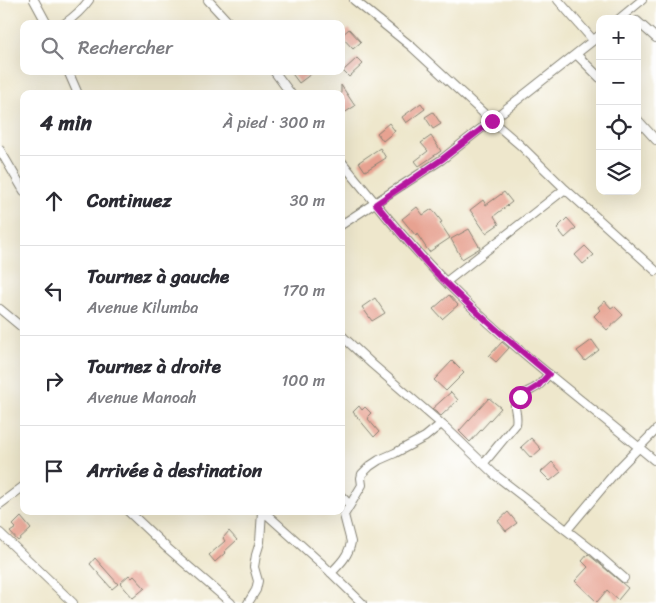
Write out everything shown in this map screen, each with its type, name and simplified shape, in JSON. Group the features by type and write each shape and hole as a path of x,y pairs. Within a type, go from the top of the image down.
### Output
{"street":[{"path":"34,0 45,20"},
{"path":"69,20 89,0"},
{"path":"208,0 226,20"},
{"path":"354,0 412,47 656,271"},
{"path":"345,223 441,160 596,38 558,0"},
{"path":"624,15 642,0"},
{"path":"628,12 631,15"},
{"path":"641,24 656,38"},
{"path":"576,54 596,74"},
{"path":"70,75 76,90"},
{"path":"277,75 288,90"},
{"path":"641,123 656,140"},
{"path":"0,150 20,184"},
{"path":"345,166 416,250 446,282 506,338 654,460"},
{"path":"446,282 565,189"},
{"path":"0,309 20,326"},
{"path":"345,339 483,464 592,550 624,578"},
{"path":"483,464 516,424 516,401 538,386 549,374"},
{"path":"345,513 362,485 362,474 370,466 378,460 425,437 441,424"},
{"path":"567,530 619,468 656,430"},
{"path":"0,504 20,489"},
{"path":"345,500 350,505"},
{"path":"132,515 231,603"},
{"path":"248,603 256,590 258,581 254,567 260,542 262,515"},
{"path":"266,515 362,603"},
{"path":"331,573 341,564 351,546 344,515"},
{"path":"0,533 73,603"}],"building":[{"path":"349,29 361,42 353,49 345,40 345,32"},
{"path":"357,58 363,64 349,77 345,73 345,69"},
{"path":"293,75 310,75 299,83"},
{"path":"345,91 355,106 345,112"},
{"path":"421,103 425,109 406,123 402,117"},
{"path":"433,112 441,124 433,129 425,117"},
{"path":"389,123 395,131 383,141 377,133"},
{"path":"431,136 441,151 419,166 415,161 428,151 421,143"},
{"path":"380,148 386,158 365,171 359,162"},
{"path":"504,192 512,202 494,216 499,224 486,233 470,210 483,200 486,205"},
{"path":"417,207 423,215 432,209 442,222 440,223 450,238 429,252 417,234 416,236 402,219"},
{"path":"567,218 576,228 565,238 557,228"},
{"path":"469,229 480,248 462,259 451,239"},
{"path":"585,246 594,255 583,264 575,255"},
{"path":"449,295 458,305 442,319 433,309"},
{"path":"375,298 385,313 372,321 362,307"},
{"path":"605,301 611,308 614,306 623,315 607,330 594,316 600,310 598,307"},
{"path":"592,340 599,350 585,361 577,351"},
{"path":"502,342 509,348 496,362 489,356"},
{"path":"452,361 464,373 446,391 434,380"},
{"path":"451,392 458,400 441,416 432,409"},
{"path":"489,398 501,408 470,442 459,431"},
{"path":"359,406 362,410 365,407 371,413 368,419 379,432 374,437 353,412"},
{"path":"531,438 541,449 531,458 521,447"},
{"path":"552,462 561,472 550,481 541,472"},
{"path":"508,512 517,523 506,531 498,521"},
{"path":"21,517 31,529 18,541 10,532 16,528 13,525"},
{"path":"229,531 237,540 215,562 209,555 225,541 223,538"},
{"path":"588,554 628,588 618,600 607,590 597,602 575,581 588,567 582,561"},
{"path":"95,558 118,584 112,589 90,564"},
{"path":"129,575 132,578 134,576 145,588 133,598 120,583"}],"route":[{"path":"492,121 441,160 376,204 434,271 506,338 549,374 538,386 520,397"}]}
